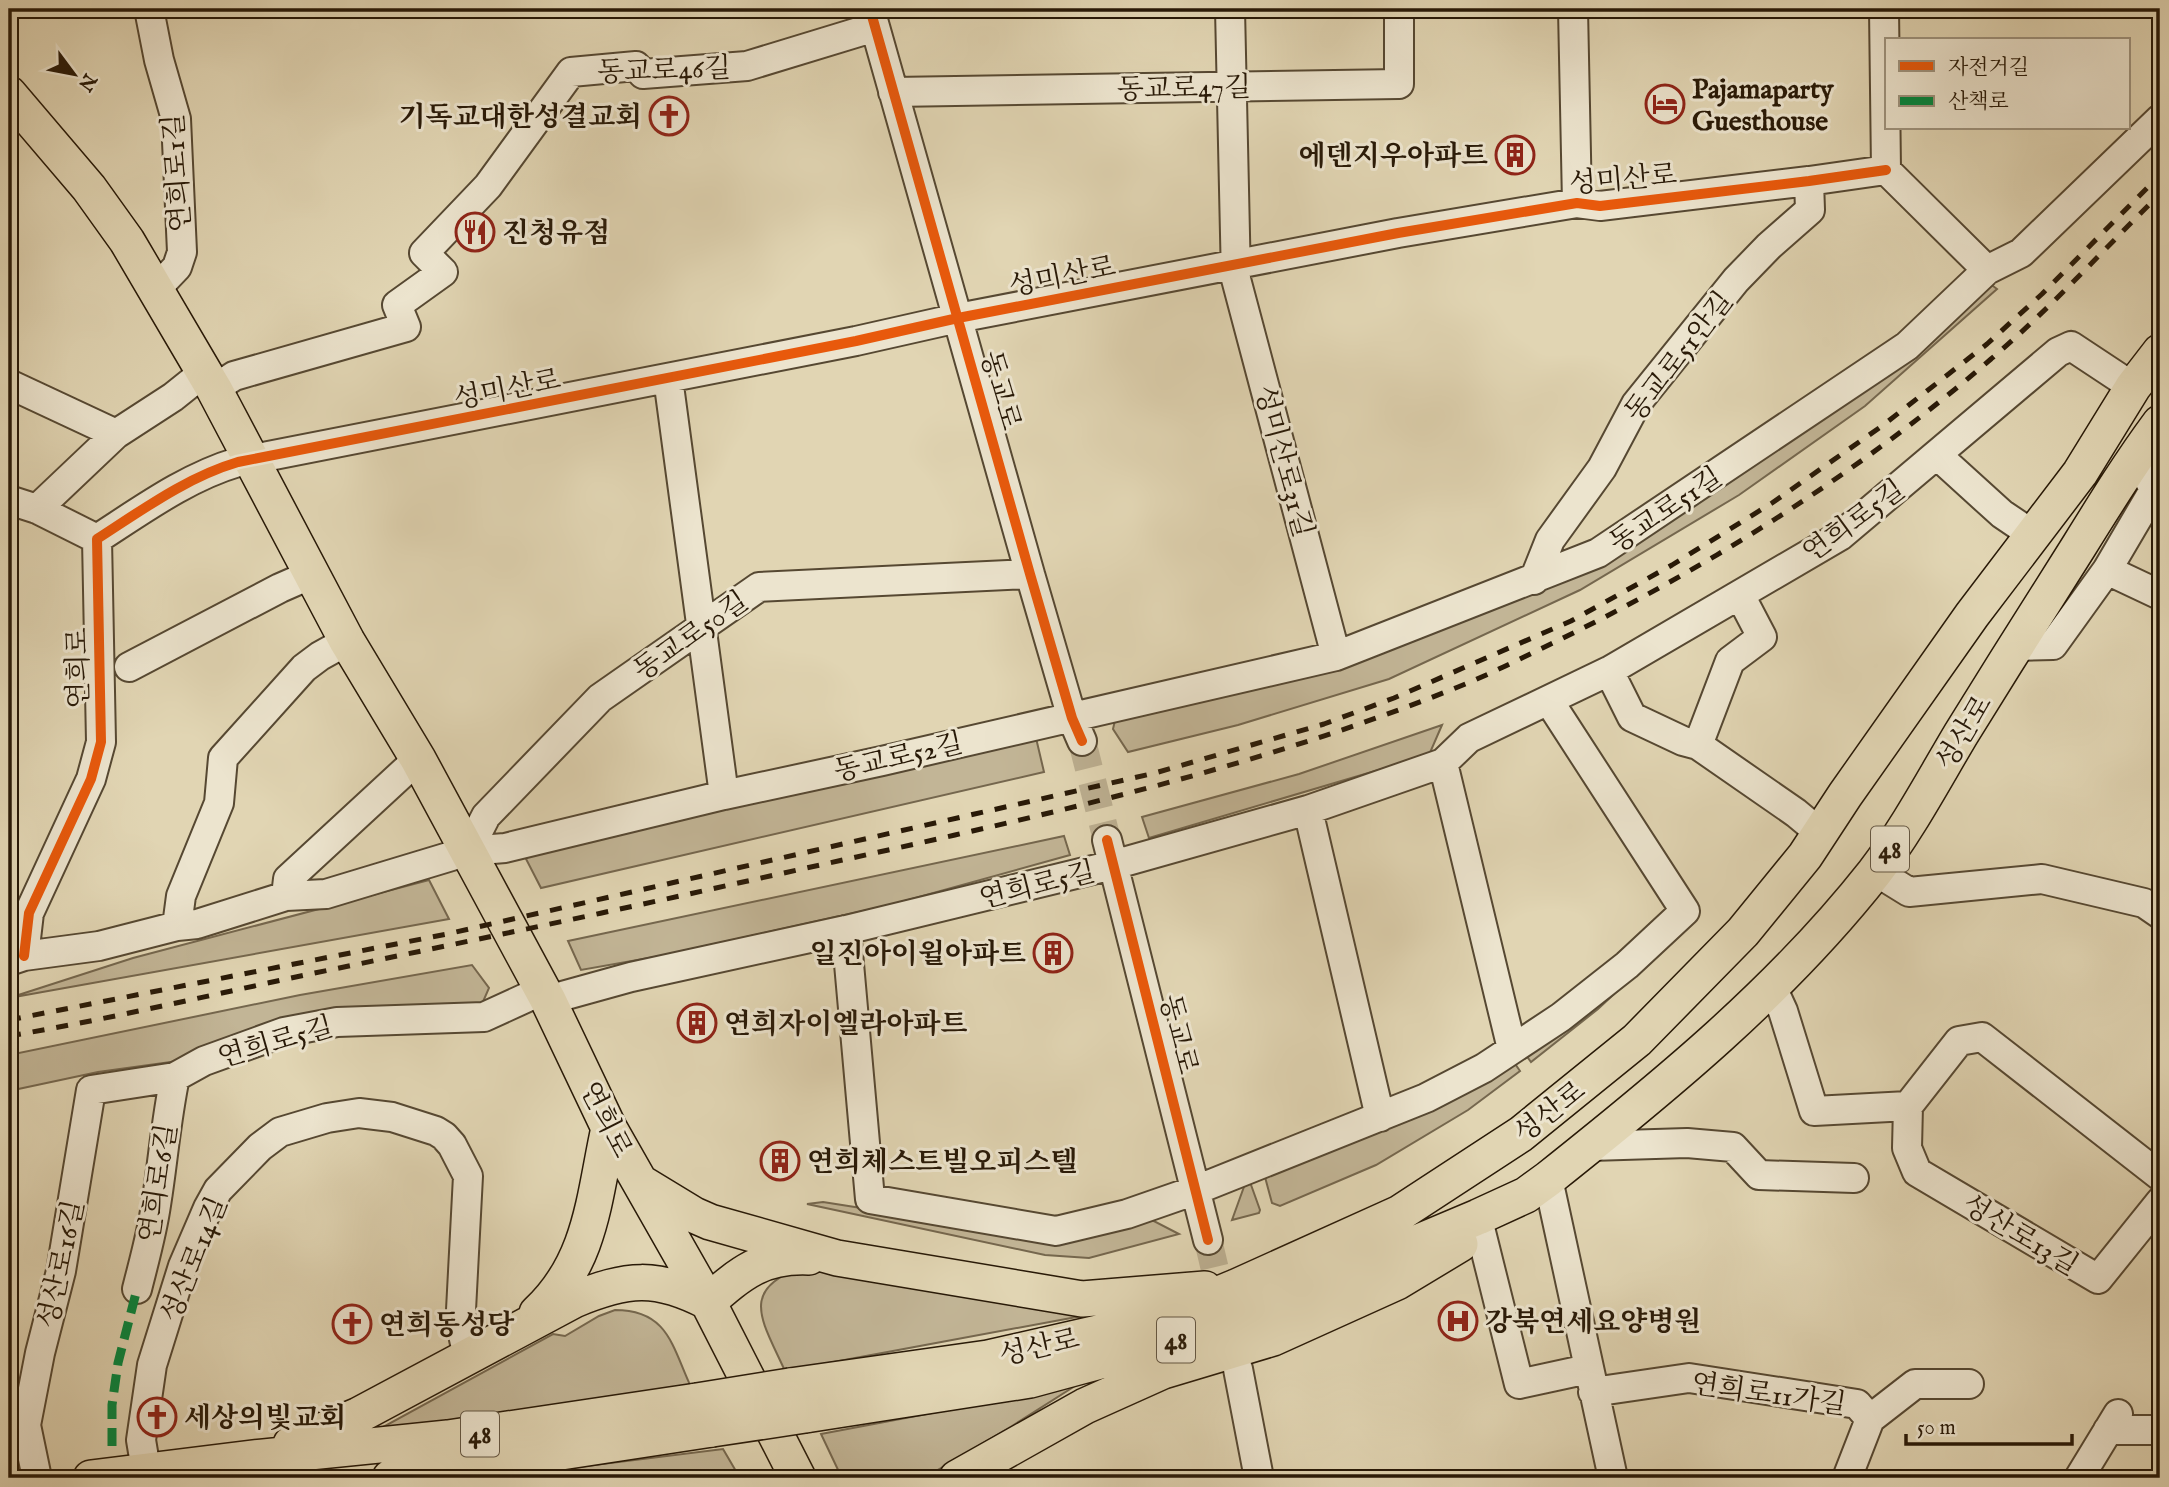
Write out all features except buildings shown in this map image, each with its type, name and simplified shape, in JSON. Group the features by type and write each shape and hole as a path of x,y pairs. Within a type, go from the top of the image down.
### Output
{"main road":[{"name":"연희로","path":"9,94 89,188 127,241 156,289 253,460 347,641 418,759 461,853 545,995 609,1128 708,1302 798,1478"},
{"name":"성산로","path":"798,1401 1159,1319 1237,1287 1400,1213 1521,1134 1637,1040 1743,932 1805,856 1972,615 2080,473 2133,387 2160,352"},
{"name":"성산로","path":"390,1478 704,1415 798,1401 1030,1380 1203,1333 1537,1187 1591,1146 1713,1042 1772,987 1875,871 2137,454 2160,423"},
{"path":"517,1332 563,1285 575,1265 593,1212 609,1128"},
{"path":"639,1182 710,1222 837,1258 1082,1299 1237,1287"},
{"path":"967,1474 1085,1406 1163,1370 1273,1338 1397,1282 1481,1233 1537,1187"},
{"path":"262,1457 359,1415 574,1300 606,1287 650,1283 682,1289 708,1302 741,1274 758,1264 794,1256 837,1258"},
{"name":"성산로","path":"91,1478 262,1457 704,1415"}],"street":[{"name":"연희로1길","path":"149,9 159,60 176,119 182,252 177,267 156,289"},
{"name":"성미산로31길","path":"1230,9 1236,279 1336,656"},
{"name":"동교로47길","path":"893,92 1399,84 1399,9"},
{"name":"성미산로","path":"1573,9 1577,203"},
{"path":"1884,9 1885,90"},
{"name":"동교로","path":"872,18 1030,574 1077,729"},
{"name":"동교로46길","path":"208,381 406,327 397,305 443,272 424,253 488,186 571,72 636,66 643,74 747,66 872,18"},
{"name":"동교로51길","path":"1077,729 1336,656 1598,553 1908,346 1987,270 2021,253 2160,118"},
{"path":"1886,130 1886,170 1987,270"},
{"name":"성미산로","path":"253,460 856,341 958,318 1411,231 1577,203 1600,206 1886,170"},
{"name":"동교로51안길","path":"1534,580 1550,540 1602,468 1636,404 1736,280 1810,210 1809,181"},
{"name":"연희로5길","path":"91,1090 175,1077 204,1061 284,1032 337,1022 484,1017 545,995 846,930 1110,853 1308,810 1443,763 1469,738 1609,671 1840,536 2058,352 2071,346 2133,387"},
{"path":"668,378 724,794"},
{"path":"37,509 116,434 173,397 208,381"},
{"path":"9,384 116,434"},
{"path":"2015,646 2053,645 2107,570 2154,490 2137,454"},
{"path":"1937,456 2002,514 2033,535"},
{"path":"9,500 37,509 97,539 213,469 253,460"},
{"name":"연희로","path":"97,539 101,741 91,779 29,913 16,959 99,946 177,926 197,925 286,896 326,894 461,853"},
{"path":"2107,570 2155,582"},
{"name":"연희로","path":"129,667 280,587 312,574"},
{"name":"동교로50길","path":"461,853 485,816 600,698 759,587 1030,574"},
{"path":"1698,745 1730,661 1762,637 1740,595"},
{"path":"177,926 181,896 219,803 223,758 304,668 347,641"},
{"path":"1609,671 1632,717 1683,741 1698,745 1796,813 1820,833"},
{"path":"846,930 870,1199 1056,1231 1127,1214 1196,1190 1380,1117 1426,1098 1485,1068 1561,1017 1627,965 1685,911 1549,701"},
{"name":"동교로52길","path":"461,853 505,848 724,794 1077,729"},
{"path":"286,896 288,879 418,759"},
{"path":"1443,763 1512,1049"},
{"path":"1308,810 1380,1117"},
{"name":"동교로","path":"1110,853 1208,1240"},
{"path":"1875,871 1909,892 2042,879 2144,903 2160,914"},
{"path":"1772,987 1783,1011 1814,1111 1908,1106 1959,1041 1982,1037 2160,1176"},
{"name":"연희로6길","path":"137,1289 149,1244 166,1121 175,1077"},
{"name":"성산로16길","path":"37,1478 26,1425 40,1353 61,1271 91,1090"},
{"name":"성산로13길","path":"1908,1106 1908,1147 1917,1172 2098,1279 2160,1202"},
{"name":"성산로14길","path":"146,1470 141,1440 152,1365 183,1266 218,1190 260,1147 280,1132 327,1118 359,1113 374,1114 436,1131 452,1145 468,1177 462,1243 461,1310 468,1357"},
{"name":"성산로","path":"1591,1146 1687,1143 1733,1147 1759,1175 1843,1178"},
{"path":"1537,1187 1591,1380 1612,1478"},
{"name":"연희로11가길","path":"1481,1233 1519,1384 1689,1378 1857,1404 1870,1419 1915,1384 1969,1384"},
{"path":"1238,1369 1259,1478"},
{"path":"1847,1478 1870,1419"},
{"path":"2079,1478 2113,1422 2160,1430"}],"shaded area":[{"path":"1985,280 1997,289 1865,406 1739,495 1580,590 1389,679 1238,725 1128,752 1113,729 1118,707 1260,675 1662,519"},
{"path":"1442,725 1429,755 1149,838 1142,817 1299,774"},
{"path":"1036,738 1044,772 541,888 524,855"},
{"path":"1064,836 1070,855 890,905 660,956 581,970 568,941"},
{"path":"429,880 449,919 9,998 133,958"},
{"path":"1684,929 1598,1009 1531,1062 1523,1051"},
{"path":"472,965 489,988 482,1004 178,1061 98,1072 9,1091 9,1055 300,995"},
{"path":"1511,1058 1520,1071 1468,1110 1376,1165 1280,1206 1272,1203 1265,1177"},
{"path":"1250,1182 1259,1213 1232,1220 1245,1184"},
{"path":"823,1202 912,1216 1150,1219 1179,1234 1089,1258 1045,1255 807,1204"},
{"path":"809,1265 1082,1316 785,1371 763,1320 763,1295 786,1274"},
{"path":"615,1310 647,1316 666,1333 691,1387 384,1432 383,1427 553,1334 565,1336"},
{"path":"1075,1386 924,1478 846,1478 840,1474 821,1434"},
{"path":"723,1449 740,1478 489,1478"}],"tunnel":[{"path":"1082,741 1107,840"},
{"path":"1208,1240 1225,1312"}],"railway":[{"path":"9,1020 447,934 1155,773 1324,724 1394,698 1571,621 1672,565 1772,503 1882,426 1987,344 2042,294 2160,175"},
{"path":"9,1036 564,921 998,825 1185,778 1277,751 1458,687 1555,642 1671,582 1837,478 1890,440 2013,340 2160,194"}],"marked path":[{"path":"112,1446 112,1405 118,1363 137,1289"}],"cycle path":[{"path":"870,9 1030,574 1072,718 1082,741"},
{"path":"24,956 29,913 91,779 101,742 97,539 165,495 219,468 238,462 856,341 958,318 1398,233 1577,203 1600,206 1886,170"},
{"path":"1107,840 1208,1240"}],"place":[{"name":"Pajamaparty Guesthouse","path":"1665,104"},
{"name":"기독교대한성결교회","path":"669,116"},
{"name":"에덴지우아파트","path":"1515,155"},
{"name":"진청유점","path":"475,232"},
{"name":"일진아이윌아파트","path":"1053,953"},
{"name":"연희자이엘라아파트","path":"697,1023"},
{"name":"연희체스트빌오피스텔","path":"780,1161"},
{"name":"강북연세요양병원","path":"1458,1321"},
{"name":"연희동성당","path":"352,1324"},
{"name":"세상의빛교회","path":"157,1417"}]}
